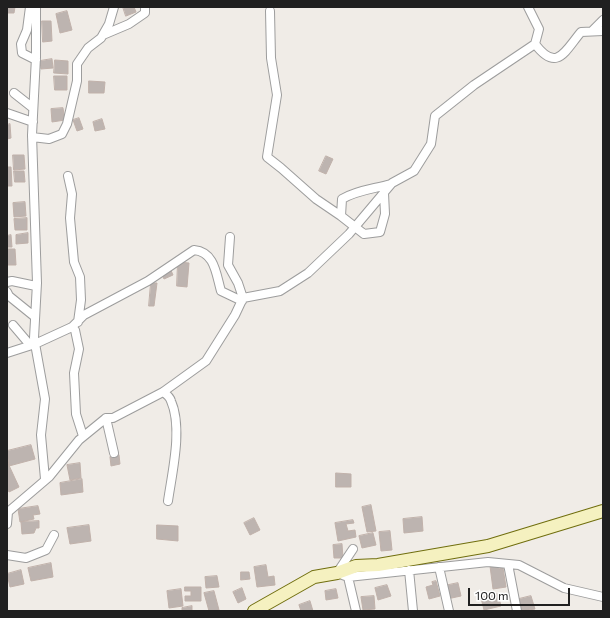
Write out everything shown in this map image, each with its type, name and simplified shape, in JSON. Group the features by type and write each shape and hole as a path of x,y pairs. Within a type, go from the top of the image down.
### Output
{"street":[{"path":"30,7 27,30 21,44 22,53 36,60"},
{"path":"36,7 36,60 32,138 36,286 33,344 45,399 41,435 46,479"},
{"path":"103,35 109,24 114,7"},
{"path":"32,138 49,139 62,134 67,124 77,81 77,64 88,48 103,35 129,24 145,13 145,7"},
{"path":"341,216 342,199 354,192 369,190 392,183 414,170 431,144 435,116 474,85 534,44 539,29 528,7"},
{"path":"270,11 271,58 277,95 267,157 316,199 356,226 364,234 380,232 385,214 384,193"},
{"path":"593,30 603,20"},
{"path":"534,44 543,56 553,59 563,56 581,32 603,30"},
{"path":"14,93 34,108"},
{"path":"7,113 33,122"},
{"path":"68,176 72,194 70,218 74,262 80,277 81,300 75,324 79,349 74,373 76,414 83,436"},
{"path":"7,353 33,344 75,324 84,315 148,281 194,250 203,251 212,260 221,291 243,300 280,291 308,273 356,226 392,183"},
{"path":"7,523 8,512 46,479 83,436 106,418 113,418 163,392 206,361 243,300 238,283 228,266 230,237"},
{"path":"7,282 12,281 36,286"},
{"path":"7,292 9,296 35,316"},
{"path":"13,325 33,344"},
{"path":"163,392 171,400 175,415 176,430 168,501"},
{"path":"106,418 114,453"},
{"path":"342,575 356,566 378,565 488,546 603,511"},
{"path":"7,554 26,558 46,550 54,535"},
{"path":"353,549 342,575 356,611"},
{"path":"254,611 314,577 488,562 519,565 564,588 603,597"},
{"path":"508,564 517,611"},
{"path":"439,567 449,611"},
{"path":"409,570 413,611"}],"building":[{"path":"7,7 15,7 14,13 7,13"},
{"path":"123,7 134,7 136,12 126,16"},
{"path":"67,11 72,30 60,33 56,14"},
{"path":"42,21 51,21 52,41 43,42"},
{"path":"52,59 53,68 41,69 40,61"},
{"path":"55,60 68,61 68,74 54,73"},
{"path":"54,76 67,76 67,90 55,90"},
{"path":"89,81 105,82 104,93 89,93"},
{"path":"63,108 65,120 52,122 51,109"},
{"path":"79,118 83,129 77,131 73,120"},
{"path":"102,119 105,129 95,131 93,122"},
{"path":"10,124 11,138 7,139 7,125"},
{"path":"13,155 24,155 25,169 14,170"},
{"path":"326,156 333,159 326,174 319,171"},
{"path":"7,167 11,167 12,186 7,186"},
{"path":"14,171 24,171 25,182 15,182"},
{"path":"25,202 26,216 14,217 13,203"},
{"path":"27,218 27,230 15,230 14,219"},
{"path":"28,233 28,243 16,244 16,235"},
{"path":"11,235 12,247 7,247 7,236"},
{"path":"7,249 15,249 16,265 7,265"},
{"path":"178,262 189,263 187,287 177,286"},
{"path":"170,268 173,275 164,279 161,273"},
{"path":"151,283 157,283 154,306 149,306"},
{"path":"31,445 35,459 9,466 7,451"},
{"path":"119,455 120,464 111,466 110,457"},
{"path":"7,461 19,487 9,492 7,488"},
{"path":"80,463 81,478 70,480 67,465"},
{"path":"336,473 351,474 351,487 336,487"},
{"path":"82,479 83,492 61,495 60,483"},
{"path":"371,505 376,531 367,532 362,507"},
{"path":"38,506 40,514 33,515 34,519 20,522 18,509"},
{"path":"422,517 423,531 404,533 403,519"},
{"path":"254,518 260,530 250,535 244,523"},
{"path":"353,520 354,523 346,524 348,531 355,530 356,537 338,541 335,523"},
{"path":"39,521 39,528 36,528 34,533 22,534 21,522"},
{"path":"89,525 91,541 70,544 67,528"},
{"path":"157,525 178,526 178,541 157,539"},
{"path":"390,531 392,550 381,551 379,532"},
{"path":"373,533 376,545 362,548 359,536"},
{"path":"342,544 343,558 334,558 333,545"},
{"path":"51,563 53,577 31,581 28,568"},
{"path":"266,565 268,577 274,576 275,585 257,587 254,567"},
{"path":"498,565 499,569 503,568 506,587 493,589 490,566"},
{"path":"21,570 24,584 10,587 7,574"},
{"path":"241,572 249,572 250,579 241,580"},
{"path":"217,576 219,587 206,588 205,577"},
{"path":"436,581 440,596 429,599 426,587 433,585 432,582"},
{"path":"458,583 461,596 447,599 444,586"},
{"path":"387,585 391,596 378,600 375,588"},
{"path":"185,587 201,587 201,601 185,601 185,596 191,596 191,591 185,591"},
{"path":"242,588 246,599 238,603 233,592"},
{"path":"181,589 183,606 169,608 167,591"},
{"path":"336,589 338,598 326,600 325,591"},
{"path":"214,591 219,610 209,611 204,593"},
{"path":"498,594 501,606 484,610 481,598"},
{"path":"374,596 375,609 363,610 361,597"},
{"path":"531,596 535,609 522,611 519,599"},
{"path":"310,601 313,611 301,611 299,605"},
{"path":"192,606 192,611 182,611 182,608"}]}
